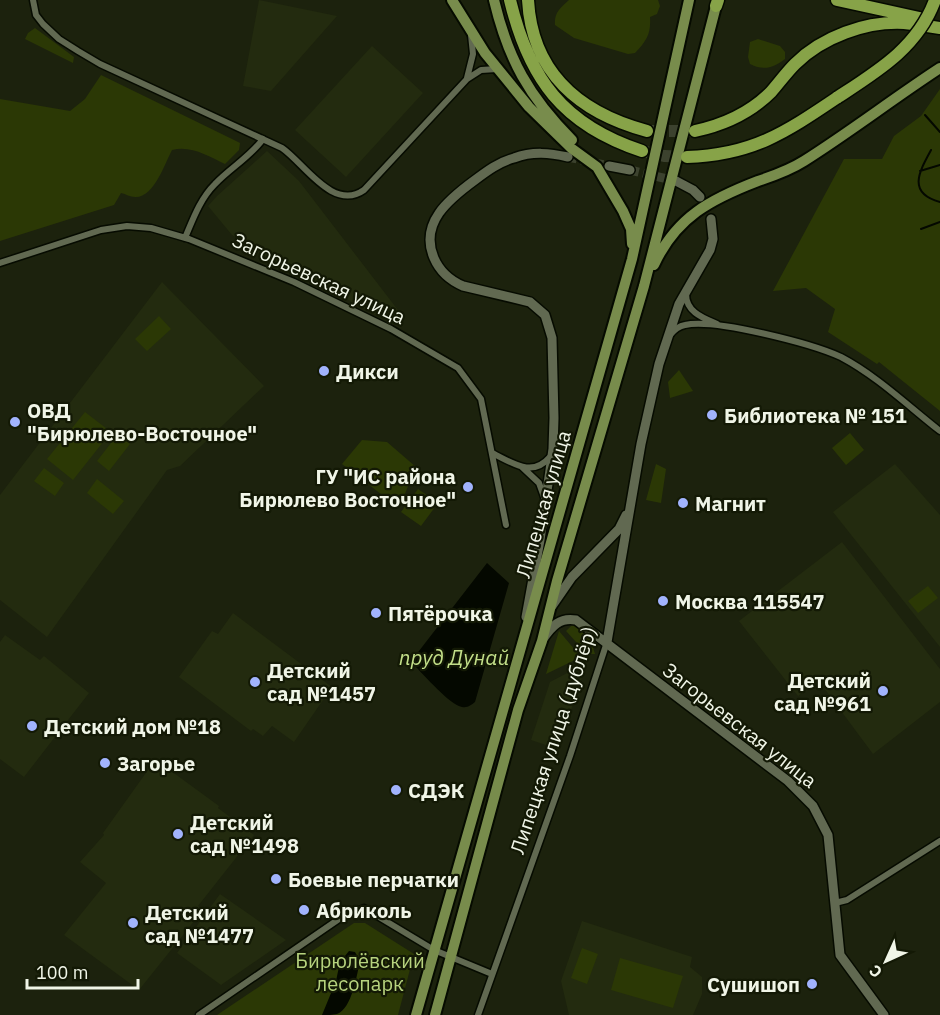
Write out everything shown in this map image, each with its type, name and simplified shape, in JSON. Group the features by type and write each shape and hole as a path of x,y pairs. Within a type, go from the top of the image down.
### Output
{"highway":[{"path":"510,0 528,57 541,80 557,100 574,116 595,130 642,151"},
{"path":"528,0 530,22 538,47 552,71 565,87 582,103 602,115 646,131"},
{"path":"837,0 940,22"},
{"path":"687,157 725,154 766,142 788,130 895,58 922,27 935,0"},
{"path":"695,131 728,121 754,106 772,91 804,56 841,34 893,23 940,28"}],"main road":[{"path":"452,0 497,69 543,122 571,148 597,167"},
{"path":"494,0 514,63 539,103 597,167 617,199 631,229 632,259"},
{"name":"Липецкая улица","path":"416,1015 632,259 689,0"},
{"name":"Липецкая улица","path":"435,1015 519,710 542,641 633,317 644,286 717,3"},
{"path":"644,286 668,239 701,207 718,197 802,163 940,68"}],"street":[{"path":"33,0 36,15 42,24 67,45 100,64 290,153 323,187 341,194 356,194 368,186 467,79 481,70 497,69"},
{"path":"467,79 473,54 470,30"},
{"path":"184,237 197,210 214,185 263,139"},
{"path":"521,644 552,456 554,418 552,338 544,315 530,302 475,290 453,282 437,265 430,242 431,230 439,211 467,186 501,162 529,154 548,153 568,157"},
{"path":"609,165 630,170"},
{"path":"676,181 693,190 700,197"},
{"name":"Липецкая улица (дублёр)","path":"478,1015 570,756 607,642 632,493 650,404 667,337 686,291 710,249 713,230 711,219"},
{"name":"Загорьевская улица","path":"0,263 101,230 127,226 151,228 184,237 294,282 391,329 458,368 481,399 506,525"},
{"path":"686,291 686,299 692,310 720,326"},
{"path":"667,337 683,325 720,326 810,345 840,357 868,374 940,431"},
{"path":"492,453 521,467 538,483 543,492 545,504"},
{"path":"521,467 540,467 552,456"},
{"path":"550,609 572,577 619,529 627,513 632,493"},
{"name":"Загорьевская улица","path":"542,641 555,624 562,620 576,620 789,781 813,806 828,835 840,955 884,1015"},
{"path":"835,903 847,900 940,841"},
{"path":"448,903 448,910 453,914 461,913 465,908"},
{"path":"199,1015 339,919 358,910 368,910 434,950 492,974"}],"shaded area":[{"path":"259,0 337,16 271,91 243,86"},
{"path":"372,46 423,93 346,177 295,130"},
{"path":"267,151 299,181 401,314 392,323 278,263 232,235 208,206"},
{"path":"162,282 264,386 180,466 167,470 47,637 0,600 0,495"},
{"path":"895,464 940,515 940,647 833,512"},
{"path":"842,542 940,669 940,702 873,754 818,680 798,696 739,621"},
{"name":"Детский сад №1457","path":"233,613 332,687 294,742 272,726 263,736 253,729 251,731 179,677 212,631 218,634"},
{"name":"Детский дом №18","path":"5,635 40,660 44,656 89,693 24,777 0,759 0,642"},
{"path":"573,670 583,674 558,749 531,740 550,682"},
{"path":"153,763 164,770 167,768 254,835 198,906 203,910 139,990 64,935 106,883 80,862 104,835 103,833"},
{"path":"220,894 286,940 221,985 177,953"},
{"path":"582,921 692,957 690,967 702,977 702,994 693,1015 569,1015 561,981"}],"green space":[{"path":"569,0 658,0 660,6 657,14 650,17 650,28 645,40 635,53 628,54 574,38 555,25 558,11"},
{"path":"35,28 74,57 73,63 25,39 28,33"},
{"path":"758,39 780,46 785,52 785,59 768,68 750,64 748,57 750,42"},
{"path":"101,75 240,143 239,150 225,164 193,150 172,150 158,179 142,196 133,197 121,193 114,205 0,241 0,99 70,111 85,99"},
{"path":"940,89 940,411 879,362 877,364 828,332 835,309 806,288 773,291 844,159 882,159 894,136 921,116"},
{"path":"159,316 171,329 147,351 135,339"},
{"path":"679,370 693,391 670,398 668,382"},
{"path":"85,412 111,432 73,480 47,459"},
{"path":"850,433 864,450 846,465 832,448"},
{"path":"118,434 130,444 109,471 97,461"},
{"path":"362,440 387,442 416,467 399,508 342,464"},
{"path":"656,464 666,469 661,503 646,500"},
{"path":"44,468 64,483 55,496 34,481"},
{"path":"97,479 124,501 113,514 87,493"},
{"path":"418,489 438,503 421,526 401,512"},
{"path":"928,586 938,598 918,613 908,601"},
{"path":"573,624 590,638 595,654 587,654 566,631"},
{"path":"559,631 581,657 546,674"},
{"name":"Бирюлёвский лесопарк","path":"354,923 365,923 414,954 398,1015 217,1015"},
{"path":"582,948 598,954 587,984 571,978"},
{"path":"620,958 683,976 673,1008 611,990"}],"water":[{"name":"пруд Дунай","path":"487,563 509,583 475,702 468,707 462,707 437,689 412,660"},
{"path":"349,951 355,952 360,961 350,998 342,1011 337,1014 322,1015 336,981 340,962"}],"waterway":[{"path":"925,115 940,132"},
{"path":"931,150 920,174 919,187 923,193 940,202"},
{"path":"920,171 940,165"},
{"path":"921,229 940,222"}],"tunnel":[{"path":"651,131 693,131"},
{"path":"642,151 664,156 687,157"},
{"path":"568,157 609,166"},
{"path":"630,170 676,181"}],"place":[{"name":"Дикси","path":"324,371"},
{"name":"Библиотека № 151","path":"712,415"},
{"name":"ОВД \"Бирюлево-Восточное\"","path":"15,422"},
{"name":"ГУ \"ИС района Бирюлево Восточное\"","path":"468,487"},
{"name":"Магнит","path":"683,503"},
{"name":"Москва 115547","path":"663,601"},
{"name":"Пятёрочка","path":"376,613"},
{"name":"Детский сад №1457","path":"255,682"},
{"name":"Детский сад №961","path":"883,691"},
{"name":"Детский дом №18","path":"32,726"},
{"name":"Загорье","path":"105,763"},
{"name":"СДЭК","path":"396,790"},
{"name":"Детский сад №1498","path":"178,834"},
{"name":"Боевые перчатки","path":"276,879"},
{"name":"Абриколь","path":"304,910"},
{"name":"Детский сад №1477","path":"133,923"},
{"name":"Сушишоп","path":"812,984"}]}
